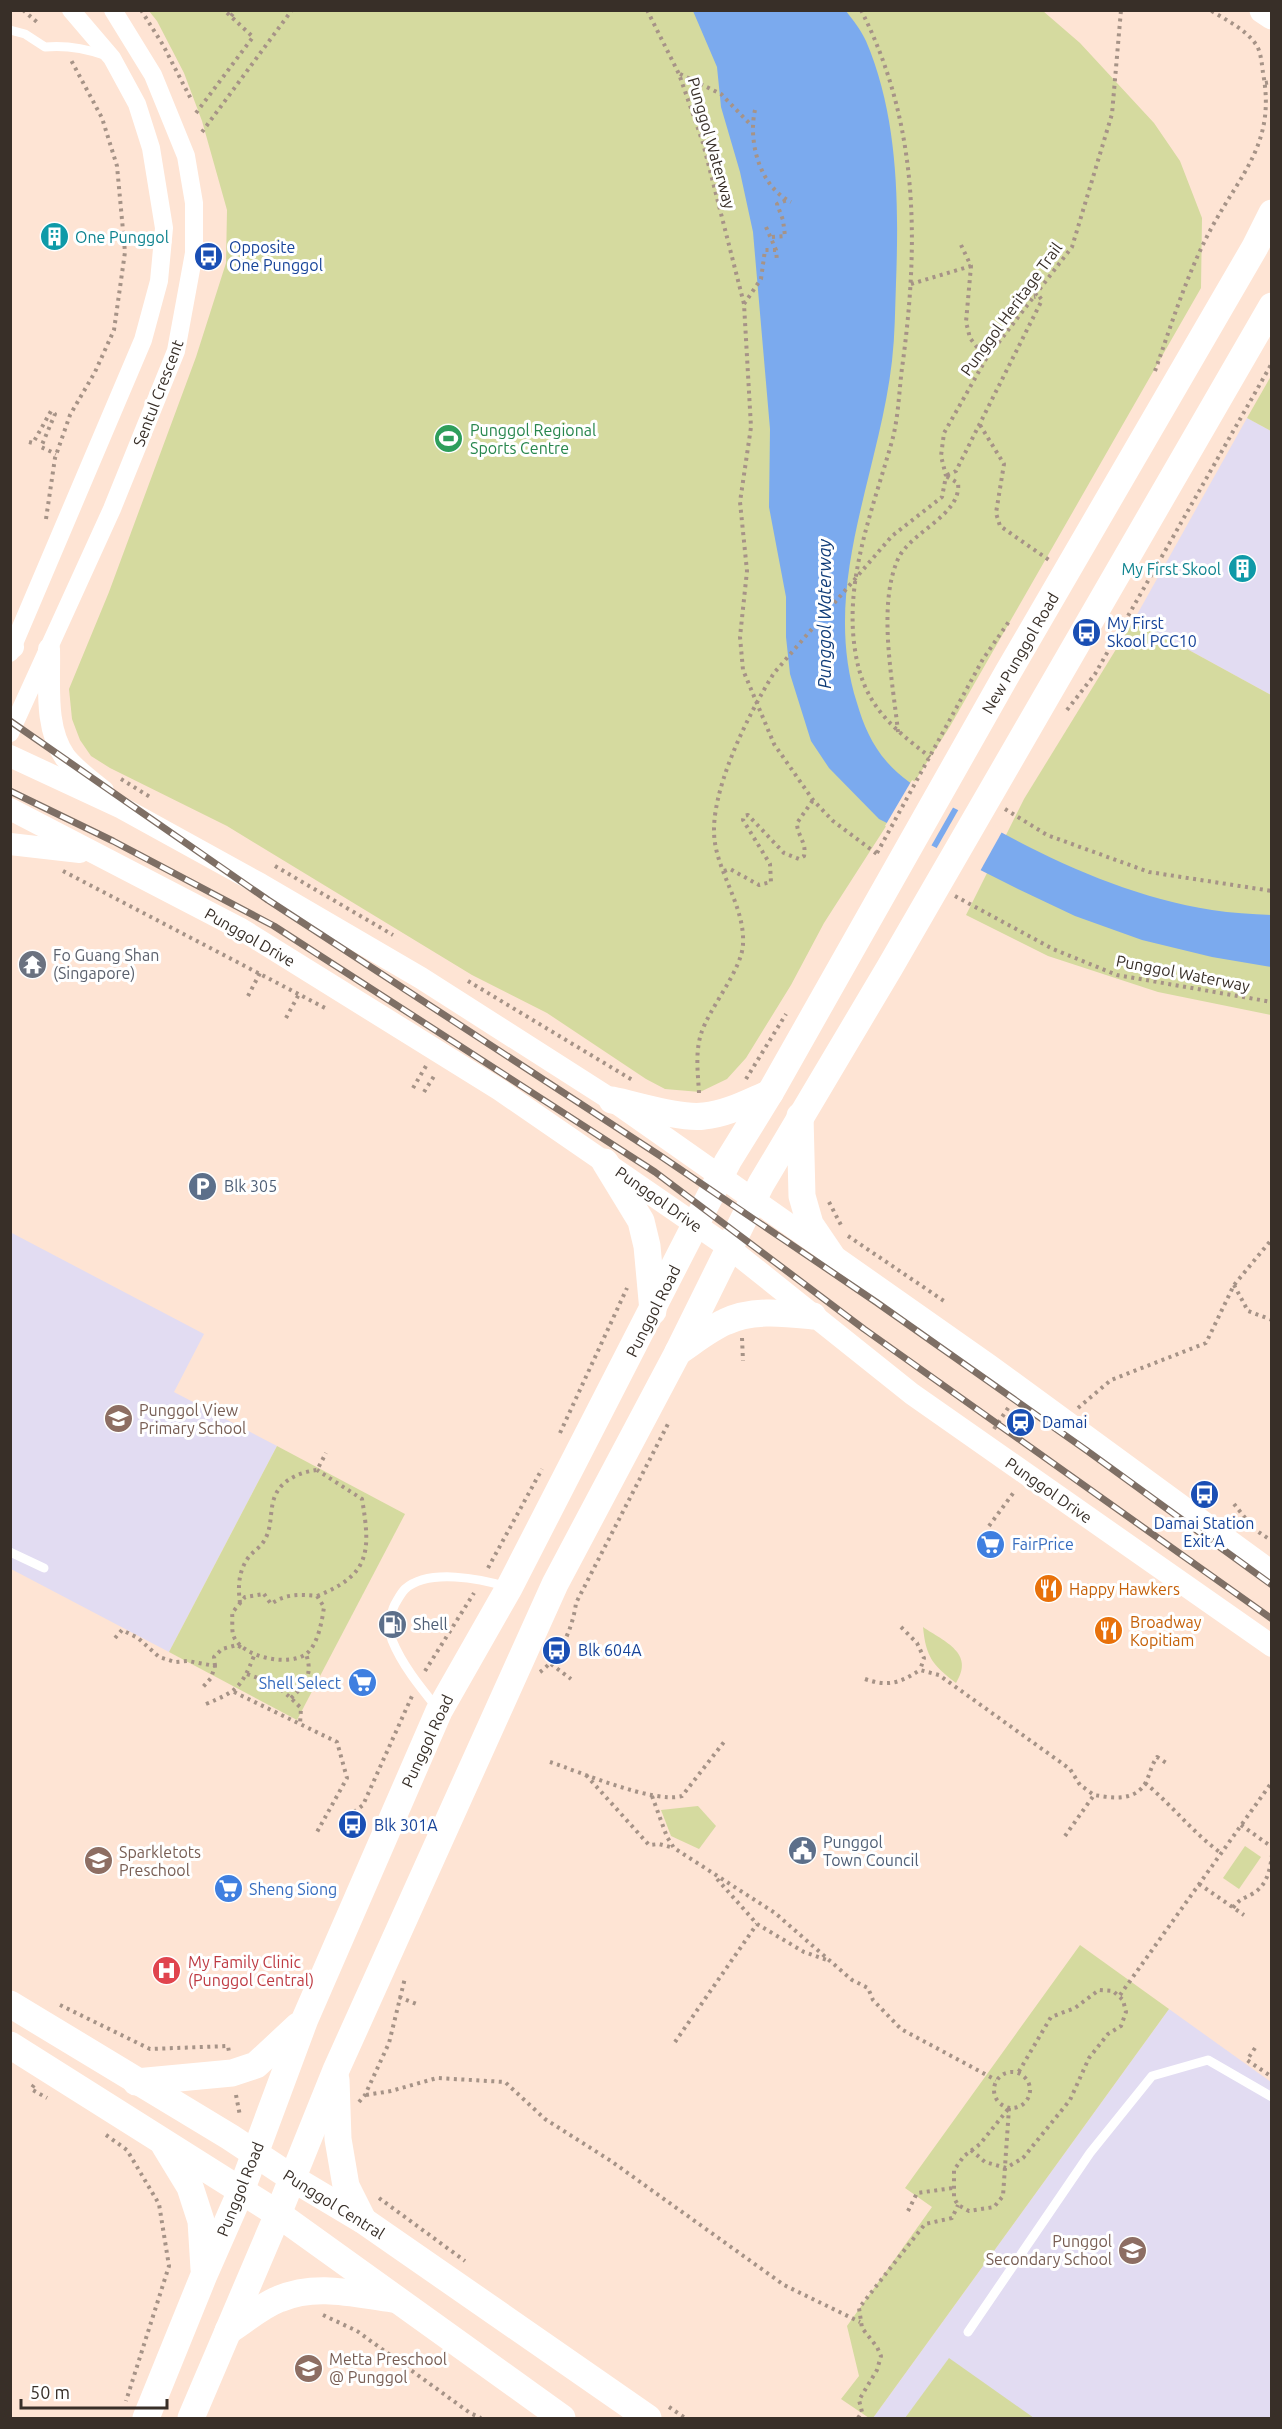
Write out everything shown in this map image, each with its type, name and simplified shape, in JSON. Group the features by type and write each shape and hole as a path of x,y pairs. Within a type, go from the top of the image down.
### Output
{"main road":[{"path":"1263,10 1272,16"},
{"name":"New Punggol Road","path":"770,1093 1006,674 1185,369 1272,213"},
{"path":"191,2418 278,2214 336,2070 555,1584 678,1352 753,1198 800,1115 890,967 1056,703 1272,306"},
{"path":"612,1100 702,1117 741,1106 770,1093"},
{"name":"Punggol Road","path":"135,2413 204,2275 241,2191 305,2019 440,1711 509,1588 722,1176 770,1093"},
{"path":"800,1115 801,1196 810,1224 831,1255"},
{"path":"605,1162 641,1221 647,1246 653,1311"},
{"path":"678,1352 724,1322 743,1315 754,1313 813,1316"},
{"name":"Punggol Central","path":"10,2004 364,2221 657,2412"},
{"path":"136,2082 232,2073 256,2065 305,2019"},
{"path":"10,2044 278,2214 562,2418"},
{"path":"336,2070 338,2139 345,2186 364,2221"},
{"path":"159,2137 190,2187 201,2221 204,2275"},
{"path":"228,2331 277,2300 303,2291 329,2290 397,2300"}],"street":[{"name":"Sentul Crescent","path":"11,650 143,340 159,281 164,228 151,148 137,104 112,58 71,10"},
{"name":"Sentul Crescent","path":"10,733 112,509 176,351 194,253 194,202 186,156 153,75 113,10"},
{"path":"49,649 52,727 58,744 67,759 122,808"},
{"path":"10,756 122,808 260,885 421,978 612,1100 989,1365 1272,1572"},
{"name":"Punggol Drive","path":"10,809 241,929 500,1090 728,1248 912,1394 1272,1646"},
{"path":"10,844 94,854"}],"lane":[{"path":"10,30 25,34 45,47 62,45 86,48 112,58"},
{"path":"38,55 45,47"},
{"path":"10,1552 44,1568"},
{"path":"440,1711 418,1683 392,1639 390,1629 392,1610 399,1597 414,1583 435,1578 482,1579 509,1588"},
{"path":"968,2332 1090,2153 1152,2076 1208,2060 1272,2097"}],"path":[{"path":"23,10 62,45 102,118 117,166 125,252 114,330 95,372 70,415 56,454 45,525"},
{"path":"141,10 164,45 192,101"},
{"path":"196,113 253,37 224,10"},
{"path":"231,16 236,10"},
{"path":"202,132 292,10"},
{"name":"Punggol Waterway","path":"647,10 679,74 703,143 744,304 751,427 740,502 747,571 740,654 743,670 774,744 813,800 833,821 866,848 887,859"},
{"path":"861,10 877,41 892,84 903,131 911,183 911,284 892,438 861,545 853,608 855,650 863,683 875,708 898,732 935,762"},
{"name":"Punggol Heritage Trail","path":"946,476 941,456 944,433 986,359 1072,247 1112,114 1121,10"},
{"path":"1152,380 1183,291 1207,238 1252,164 1265,130 1265,82 1258,47 1238,28 1210,10"},
{"path":"679,74 721,94 752,125"},
{"path":"1265,82 1272,82"},
{"path":"755,110 752,125 760,168 789,201 777,204 783,220 785,236 772,237"},
{"path":"766,227 772,237 777,261"},
{"path":"961,245 971,266 966,322 970,338 986,359"},
{"path":"744,304 761,279 765,250 776,250"},
{"path":"911,284 971,266"},
{"path":"946,476 956,471 1042,300 1039,296 1034,297"},
{"path":"1056,703 1095,674 1272,363"},
{"path":"29,442 33,443 51,411 55,414 41,447 56,454"},
{"path":"980,425 1004,464 996,513 1000,526 1050,560"},
{"path":"898,732 887,627 891,585 898,558 959,494 958,483 946,476"},
{"path":"706,1096 699,1097 697,1058 701,1034 744,945 741,924 715,844 716,804 725,774 760,696 774,673 892,536 942,497 946,476"},
{"path":"1043,570 1056,551"},
{"path":"871,864 983,659 1016,610"},
{"path":"724,871 730,869 759,885 771,882 770,864 743,820 744,816 748,815 784,853 799,859 804,856 805,843 798,831 797,823 813,800"},
{"path":"1001,806 1047,835 1149,872 1272,891"},
{"path":"56,868 335,1014"},
{"name":"Punggol Waterway","path":"950,893 1053,949 1117,975 1272,1002"},
{"path":"248,996 260,973"},
{"path":"286,1018 299,994"},
{"path":"736,1085 746,1080 786,1013"},
{"path":"427,1064 438,1070"},
{"path":"412,1088 422,1072"},
{"path":"424,1092 432,1078"},
{"path":"828,1198 848,1237 944,1301"},
{"path":"1076,1411 1110,1380 1206,1343 1234,1285 1272,1239"},
{"path":"560,1435 632,1278"},
{"path":"1234,1285 1248,1311 1272,1320"},
{"path":"733,1339 742,1337"},
{"path":"741,1347 743,1361"},
{"path":"990,1435 1015,1397"},
{"path":"537,1681 540,1672 552,1664 574,1618 576,1603 673,1415"},
{"path":"317,1470 326,1454"},
{"path":"354,1812 363,1805 418,1683 482,1579 543,1466"},
{"path":"240,1604 238,1583 247,1559 264,1542 272,1521 275,1496 286,1481 317,1470 362,1499 367,1526 365,1551 356,1573 341,1586 317,1596 300,1594 280,1597 271,1604 264,1594 245,1597 240,1604 232,1613 234,1637 249,1653 290,1659 306,1654 321,1630 324,1607 317,1596"},
{"path":"989,1527 1014,1492"},
{"path":"1234,1504 1254,1529 1272,1541"},
{"path":"865,1679 880,1684 904,1680 920,1670 924,1658 917,1643 901,1627"},
{"path":"115,1638 122,1630 138,1638 159,1657 175,1662 188,1661 215,1665"},
{"path":"203,1687 211,1678 215,1665 214,1657 222,1649 237,1645 254,1656 247,1674 234,1692 206,1704"},
{"path":"291,1698 305,1685 310,1666 306,1654"},
{"path":"552,1664 571,1679"},
{"path":"920,1670 939,1676 1070,1769 1080,1785 1094,1795 1116,1799 1135,1794 1146,1783 1149,1769 1157,1757 1167,1764"},
{"path":"247,1674 277,1685 302,1708 300,1724"},
{"path":"234,1692 337,1742 347,1778 317,1832"},
{"path":"550,1762 652,1796 674,1798 682,1796 724,1742"},
{"path":"585,1774 649,1845 659,1844 674,1848 775,1913 852,1980 868,1988 873,2000 901,2028 996,2080"},
{"path":"377,1775 383,1778"},
{"path":"1120,1995 1272,1782"},
{"path":"1146,1783 1169,1803 1203,1840 1221,1853"},
{"path":"1065,1836 1094,1795"},
{"path":"652,1796 667,1837 674,1848"},
{"path":"1241,1825 1272,1847"},
{"path":"1233,1908 1239,1899 1258,1890 1268,1875 1272,1855"},
{"path":"712,1874 757,1924 804,1952 830,1961"},
{"path":"1199,1884 1244,1915"},
{"path":"675,2042 757,1924"},
{"path":"352,2110 365,2095 389,2043 405,1977"},
{"path":"971,2150 986,2162 1006,2168 1023,2158 1070,2100 1089,2058 1108,2034 1121,2026 1126,2012 1124,2000 1120,1995 1100,1990 1075,2008 1051,2017 1018,2073"},
{"path":"399,1997 419,2005"},
{"path":"53,2002 150,2049 228,2046"},
{"path":"1255,2048 1247,2060 1272,2077"},
{"path":"1009,2108 998,2102 993,2091 996,2080 1006,2073 1018,2073 1027,2080 1030,2092 1025,2102 1009,2108 980,2144 964,2156 954,2170 954,2198 958,2205 969,2211 994,2207 1003,2196 1009,2108"},
{"path":"365,2095 391,2091 437,2078 505,2082 545,2119 611,2161 784,2285 860,2322"},
{"path":"127,2150 159,2204 169,2266 135,2413"},
{"path":"908,2211 917,2193 953,2188"},
{"path":"376,2196 472,2265"},
{"path":"858,2418 862,2412 859,2400 877,2370 880,2356 877,2347 862,2328 860,2307 925,2224 952,2218 958,2205"},
{"path":"314,2315 324,2315 357,2331 470,2413 481,2418"},
{"path":"657,2412 685,2418"}],"shaded area":[{"path":"1247,418 1271,431 1271,695 1134,620"},
{"name":"Punggol View Primary School","path":"10,1232 204,1334 174,1392 277,1446 169,1652 11,1569"},
{"name":"Punggol Secondary School","path":"1169,2009 1271,2082 1271,2418 873,2418"}],"green space":[{"path":"149,11 1043,11 1080,43 1154,123 1180,161 1202,218 1201,288 949,728 824,923 791,985 746,1058 727,1079 700,1092 665,1089 646,1079 547,1013 472,975 227,826 110,768 91,756 80,740 72,719 69,689 109,592 196,357 226,263 227,210 202,121 184,73 157,21"},
{"path":"1271,376 1271,431 1247,418"},
{"path":"1134,620 1271,695 1271,1015 1158,992 1048,956 966,915 1024,799"},
{"path":"277,1446 405,1514 297,1720 169,1652"},
{"path":"923,1627 948,1643 960,1656 961,1673 956,1683 932,1660 926,1646"},
{"path":"698,1806 716,1826 699,1849 671,1836 661,1810"},
{"path":"1245,1846 1261,1857 1239,1889 1223,1878"},
{"path":"1080,1945 1169,2009 873,2418 869,2418 841,2399 859,2376 847,2326 932,2207 905,2188"},
{"path":"949,2358 1034,2418 905,2418"}],"water":[{"path":"693,11 846,11 866,41 885,99 896,191 897,252 894,342 885,404 848,574 845,617 847,660 857,703 872,741 897,772 921,790 1069,866 1153,897 1219,911 1271,915 1271,967 1212,957 1142,940 1075,916 1018,889 879,819 829,768 811,741 790,674 786,637 786,597 769,507 770,429 753,232 740,172 721,107 717,67"}],"pier":[{"path":"912,780 955,804 930,848 885,826"},
{"path":"960,807 1003,830 979,873 935,851"}],"railway":[{"path":"10,721 268,900 662,1157 876,1302 1272,1585"},
{"path":"10,791 113,841 274,926 655,1172 864,1329 1272,1619"}],"place":[{"name":"One Punggol","path":"54,237"},
{"name":"Opposite One Punggol","path":"208,256"},
{"name":"Punggol Regional Sports Centre","path":"449,439"},
{"name":"My First Skool","path":"1242,569"},
{"name":"My First Skool PCC10","path":"1086,632"},
{"name":"Fo Guang Shan (Singapore)","path":"32,964"},
{"name":"Blk 305","path":"203,1186"},
{"name":"Punggol View Primary School","path":"118,1419"},
{"name":"Damai","path":"1021,1422"},
{"name":"Damai Station Exit A","path":"1204,1495"},
{"name":"FairPrice","path":"991,1544"},
{"name":"Happy Hawkers","path":"1048,1589"},
{"name":"Shell","path":"392,1624"},
{"name":"Broadway Kopitiam","path":"1109,1631"},
{"name":"Blk 604A","path":"557,1650"},
{"name":"Shell Select","path":"362,1683"},
{"name":"Blk 301A","path":"353,1825"},
{"name":"Punggol Town Council","path":"802,1851"},
{"name":"Sparkletots Preschool","path":"98,1861"},
{"name":"Sheng Siong","path":"228,1889"},
{"name":"My Family Clinic (Punggol Central)","path":"167,1971"},
{"name":"Punggol Secondary School","path":"1133,2250"},
{"name":"Metta Preschool @ Punggol","path":"308,2368"}]}
